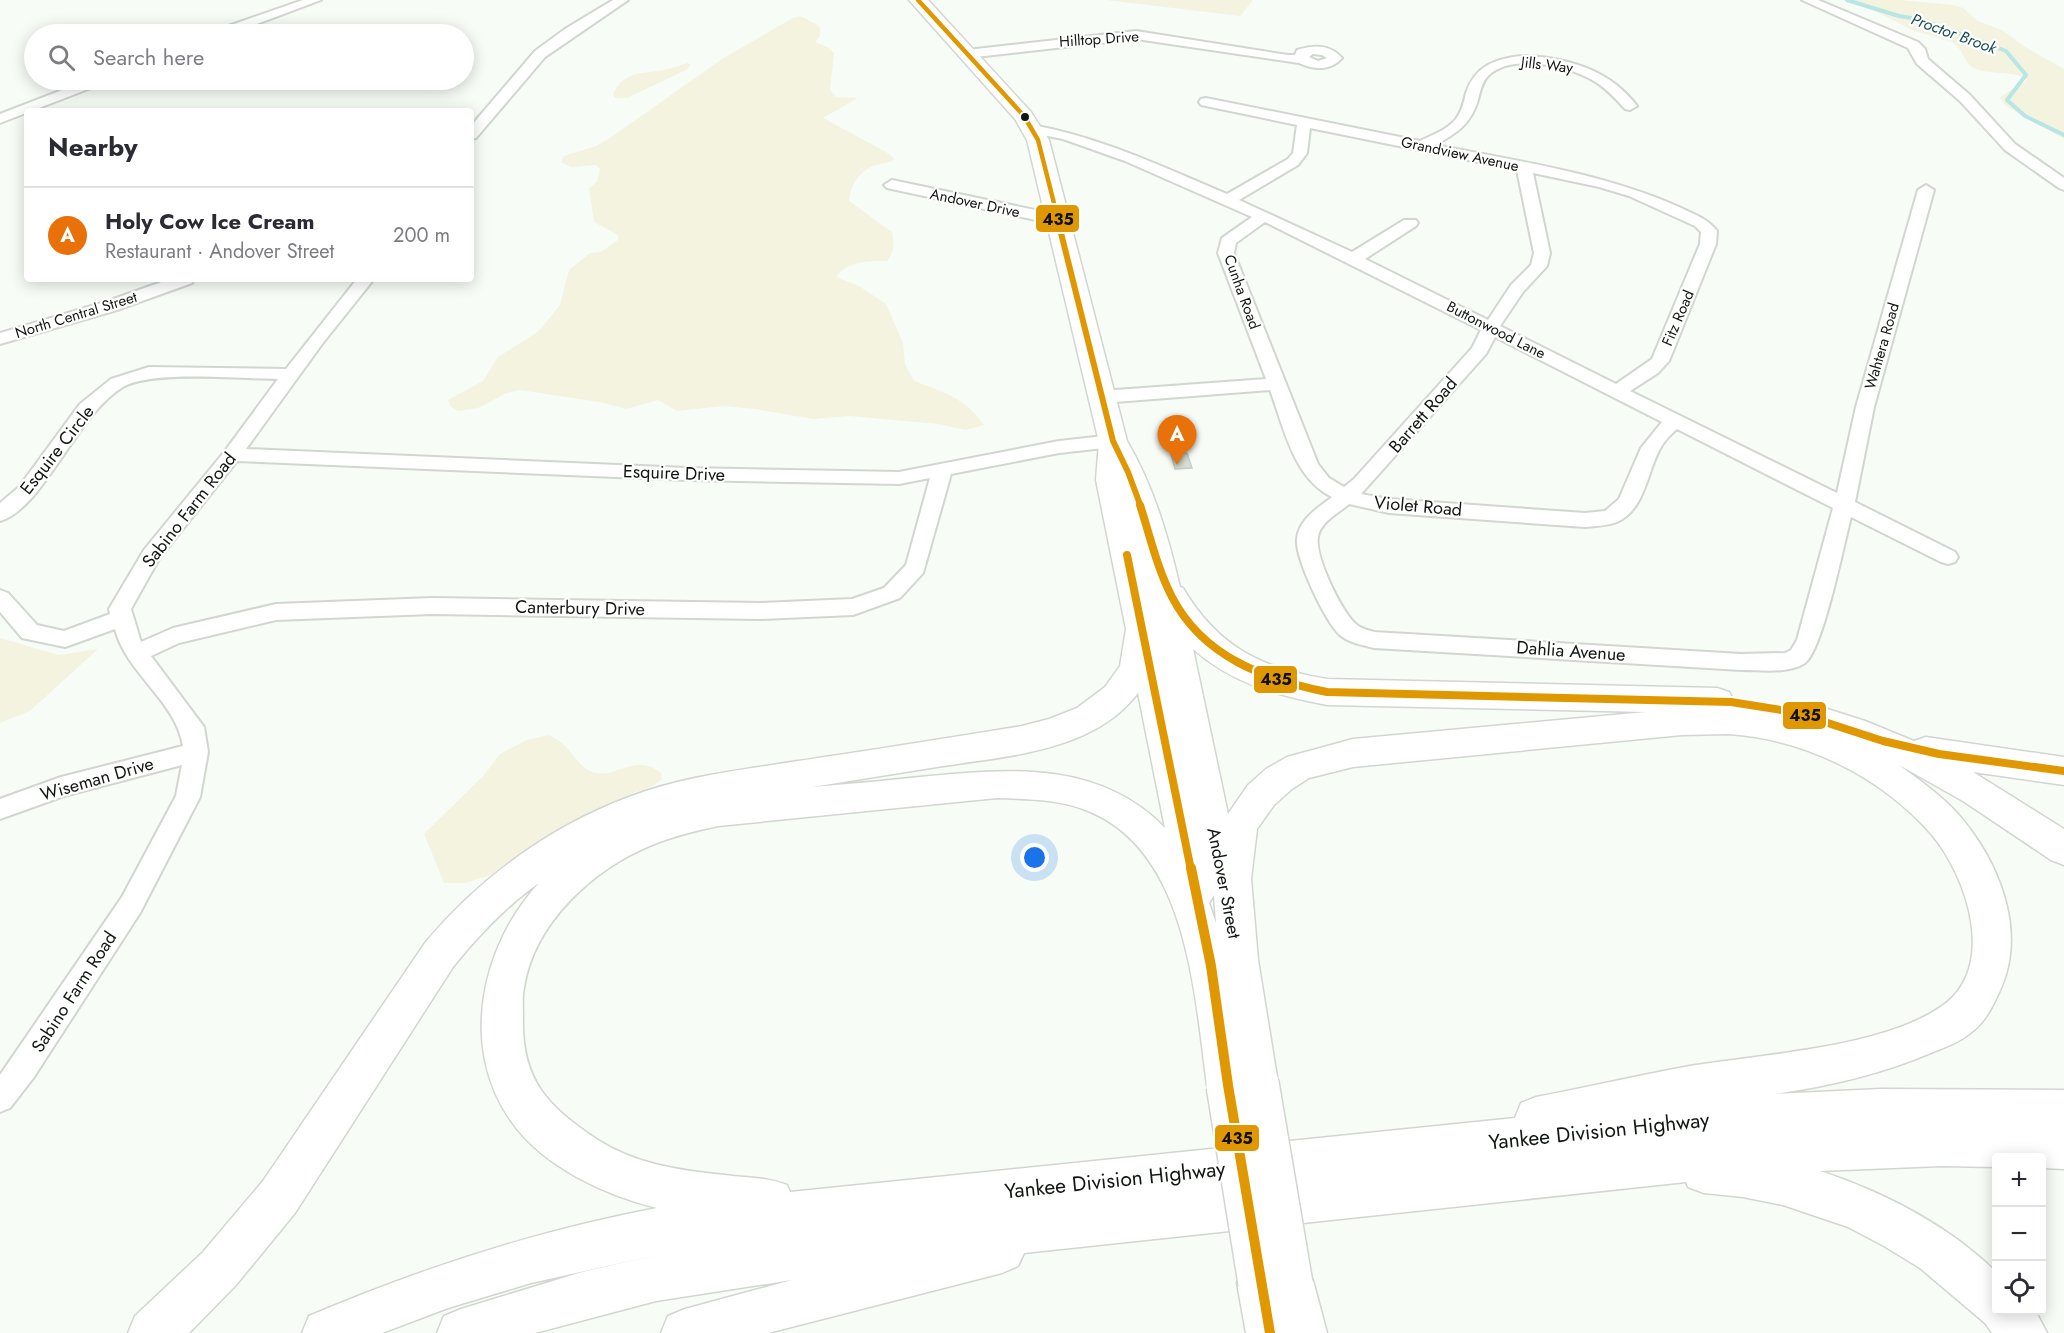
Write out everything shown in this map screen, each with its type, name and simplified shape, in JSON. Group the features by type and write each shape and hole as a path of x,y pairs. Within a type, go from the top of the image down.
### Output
{"highway":[{"name":"Andover Street","path":"918,0 1024,116 1041,150 1113,441 1129,468 1139,493 1161,573 1276,1283 1270,1333"},
{"name":"Andover Street","path":"1113,441 1110,480 1142,624 1225,963"},
{"path":"1161,573 1174,602 1187,621 1223,657 1267,679 1294,687 1327,692 1731,702 1794,712 1882,741 1917,756 1973,788 2064,849"},
{"path":"152,1333 215,1275 266,1215 445,947 504,887 529,868 610,821 642,807 689,793 1022,740 1069,728 1093,715 1125,685 1135,667 1142,624"},
{"path":"1225,963 1239,829 1248,812 1279,779 1299,767 1353,753 1682,722 1725,721 1775,727 1835,747 1864,760 1917,797 1940,820 1964,850 1981,881 1990,914 1993,948 1988,972 1976,997 1959,1018 1905,1045 1864,1058 1691,1086 1508,1124 1406,1150"},
{"path":"1882,741 1947,756 2064,771"},
{"path":"898,1202 782,1202 697,1196 629,1178 574,1152 533,1115 518,1094 508,1070 501,1021 502,997 507,975 530,923 546,901 587,861 612,846 639,832 691,815 986,785 1032,784 1064,787 1093,797 1119,810 1139,824 1174,868 1189,900 1225,963"},
{"name":"Yankee Division Highway","path":"326,1333 459,1282 562,1251 660,1230 898,1202 1746,1116 1881,1110 2064,1111"},
{"name":"Yankee Division Highway","path":"461,1333 553,1302 667,1276 865,1247 1103,1224 1764,1152 1941,1144 2064,1147"},
{"path":"1561,1174 1663,1170 1716,1171 1758,1178 1833,1199 1871,1214 1913,1237 1948,1260 1992,1300"},
{"path":"685,1333 741,1316 1103,1224"},
{"name":"Andover Street","path":"1276,1283 1303,1333"},
{"path":"2007,1315 2023,1333"}],"street":[{"path":"247,24 315,0"},
{"path":"474,131 540,54 577,27 622,0"},
{"path":"1808,0 1913,45 1918,49 1922,61 1965,98 2010,147 2064,185"},
{"name":"Hilltop Drive","path":"967,54 1136,35 1288,60 1302,59"},
{"name":"Jills Way","path":"1422,146 1459,124 1472,102 1478,77 1498,63 1522,60 1579,69 1614,88 1630,106"},
{"path":"28,108 74,90"},
{"name":"Grandview Avenue","path":"1206,102 1623,189 1706,227"},
{"path":"0,119 24,110"},
{"path":"1227,200 1298,158 1304,123"},
{"name":"Buttonwood Lane","path":"1032,129 1082,141 1264,216 1491,327 1948,557"},
{"name":"Barrett Road","path":"1346,496 1384,460 1480,350 1491,327 1542,260 1524,167"},
{"name":"Andover Drive","path":"892,185 1059,220"},
{"name":"Wahtera Road","path":"1844,505 1865,407 1926,190"},
{"name":"Cunha Road","path":"1264,216 1228,241 1226,253 1277,384"},
{"path":"1353,259 1410,223"},
{"name":"Fitz Road","path":"1617,391 1652,369 1660,361 1708,244 1709,231 1706,227"},
{"name":"North Central Street","path":"0,339 111,306 178,282"},
{"name":"Sabino Farm Road","path":"0,1098 24,1067 131,905 188,797 195,752 192,727 129,642 120,609 151,555 232,455 291,374 364,282"},
{"name":"Esquire Circle","path":"0,514 26,492 87,408 117,383 149,372 291,374"},
{"path":"1102,397 1277,384"},
{"name":"Violet Road","path":"1277,384 1313,474 1327,487 1346,496 1389,506 1585,520 1613,516 1627,502 1658,437 1675,420"},
{"name":"Esquire Drive","path":"232,455 687,474 899,478 1059,447 1113,441"},
{"name":"Canterbury Drive","path":"137,653 173,636 276,612 432,606 760,611 853,608 892,594 916,568 942,470"},
{"name":"Dahlia Avenue","path":"1346,496 1313,522 1307,537 1309,552 1332,611 1340,622 1359,636 1374,640 1764,663 1788,661 1799,656 1808,641 1844,505"},
{"path":"0,598 11,624 30,632 65,639 122,618"},
{"name":"Wiseman Drive","path":"0,809 61,786 195,752"}],"green space":[{"path":"1106,0 1253,0 1240,16"},
{"path":"1845,0 1900,0 1954,5 1963,8 1978,21 2002,30 2025,47 2064,69 2064,139 2006,106 2000,98 2027,79 2015,74 1976,69 1969,64 1952,42 1912,30 1877,12"},
{"path":"800,16 820,28 820,36 815,42 829,48 834,53 830,90 836,97 858,98 823,118 895,159 865,170 854,184 849,201 892,232 893,251 887,261 852,265 836,277 859,286 886,304 903,343 905,364 914,381 961,402 984,425 966,430 938,424 850,416 813,419 723,406 677,411 658,400 626,409 599,402 520,390 507,393 478,408 458,411 451,407 448,400 483,381 498,357 539,331 560,305 569,270 590,253 601,252 618,240 618,235 594,222 589,189 597,181 600,169 596,165 571,167 561,162 564,156 596,146 610,138 722,59"},
{"path":"688,63 691,65 686,70 627,98 615,98 613,94 623,80 630,76"},
{"path":"0,638 59,655 98,649 30,711 0,723"},
{"path":"548,735 562,743 590,771 608,773 642,765 661,773 662,779 649,789 635,792 498,873 465,883 444,883 424,834 484,775 500,754 527,740"}],"building":[{"path":"1187,453 1192,468 1175,469 1171,454"}],"waterway":[{"name":"Proctor Brook","path":"1847,0 1899,16 1923,20 2006,51 2026,75 2007,100 2025,116 2064,135"}],"transit line":[{"name":"435","path":"918,0 1024,116 1038,140 1113,441 1128,472 1160,569 1172,597 1204,640 1224,656 1272,678 1327,692 1731,702 1794,712 1883,741 1939,754 2064,771"},
{"name":"435","path":"1127,555 1211,966 1228,1085 1270,1333"}],"place":[{"name":"Holy Cow Ice Cream","path":"1177,465"}]}
